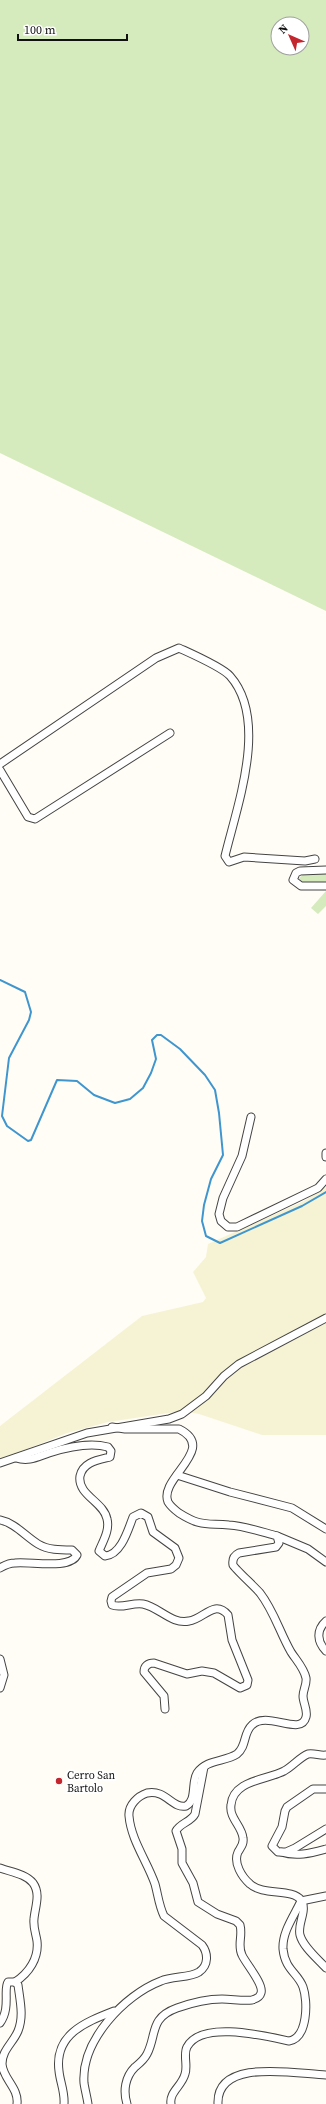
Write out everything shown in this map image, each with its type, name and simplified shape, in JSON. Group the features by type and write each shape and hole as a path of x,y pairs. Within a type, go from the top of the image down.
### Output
{"street":[{"path":"0,764 156,658 179,648 229,675 241,690 248,712 248,759 225,856 229,862 244,857 305,861 315,859"},
{"path":"0,770 28,817 35,819 170,733"},
{"path":"326,870 300,870 296,872 293,880 301,886 326,886"},
{"path":"251,1117 242,1156 223,1198 219,1214 221,1221 228,1227 237,1227 318,1188 326,1179"},
{"path":"0,1463 43,1447 112,1427 169,1419 182,1414 206,1396 224,1376 239,1364 326,1318"},
{"path":"112,1427 125,1430 179,1429 186,1434 192,1445 191,1454 169,1487 167,1499 173,1508 190,1520 206,1525 228,1525 277,1536 308,1549 326,1562"},
{"path":"16,1458 30,1460 70,1447 88,1445 108,1447 111,1451 110,1457 89,1464 83,1470 80,1477 83,1489 102,1508 107,1519 108,1527 99,1551 100,1554 105,1556 110,1555 126,1537 133,1517 141,1513 148,1517 150,1526 156,1534 175,1548 179,1558 176,1565 171,1569 147,1573 140,1576 112,1597 112,1605 143,1604 175,1620 184,1622 196,1619 213,1609 220,1609 228,1615 232,1640 248,1680 247,1685 240,1688 219,1675 208,1672 197,1671 186,1674 154,1663 149,1664 145,1667 144,1672 164,1696 165,1709"},
{"path":"177,1475 230,1492 292,1508 326,1529"},
{"path":"0,1520 12,1524 38,1544 57,1550 72,1550 77,1555 73,1560 66,1563 17,1562 0,1568"},
{"path":"88,2104 84,2082 90,2054 103,2028 116,2010 133,1996 151,1985 172,1977 195,1974 202,1969 206,1963 207,1955 202,1945 164,1916 161,1912 155,1885 136,1842 129,1815 134,1803 140,1797 148,1793 156,1793 164,1795 180,1807 188,1805 192,1800 195,1777 204,1766 239,1752 244,1746 249,1728 256,1722 270,1719 294,1726 301,1724 306,1717 303,1697 306,1678 303,1670 287,1645 267,1603 254,1586 235,1568 233,1563 234,1558 239,1553 276,1547 279,1543 277,1536"},
{"path":"326,1621 320,1628 318,1637 321,1645 326,1651"},
{"path":"0,1659 4,1676 0,1688"},
{"path":"326,1755 308,1754 281,1773 244,1786 233,1796 231,1804 232,1815 243,1838 242,1846 237,1856 237,1863 248,1882 256,1889 293,1895 301,1901 303,1907 299,1926 300,1937 326,1968"},
{"path":"127,2104 125,2092 129,2076 146,2057 154,2028 164,2015 173,2009 198,2002 220,1999 254,2000 259,1997 262,1991 261,1985 241,1954 239,1945 240,1925 236,1921 218,1914 198,1902 193,1882 182,1863 182,1849 176,1832 178,1827 192,1819 196,1814 204,1766"},
{"path":"326,1789 313,1789 286,1809 282,1827 272,1844 274,1849 290,1855 302,1855 326,1849"},
{"path":"281,1852 295,1848 326,1829"},
{"path":"0,1868 28,1879 36,1887 38,1895 34,1921 37,1944 36,1955 28,1971 15,1982 10,1981 6,1985 7,2008 0,2023"},
{"path":"301,1901 326,1896"},
{"path":"171,2104 172,2094 181,2084 185,2074 187,2063 185,2051 195,2038 204,2035 233,2031 289,2041 296,2039 300,2035 303,2029 305,1999 303,1987 300,1981 290,1971 283,1948 286,1932 301,1901"},
{"path":"15,1982 18,1985 21,2018 18,2031 4,2053 2,2064 3,2069 16,2093 16,2104"},
{"path":"64,2104 64,2095 58,2067 60,2053 65,2041 73,2031 83,2023 116,2010"},
{"path":"218,2104 221,2088 228,2080 237,2075 264,2071 326,2075"}],"shaded area":[{"path":"326,1187 326,1435 262,1435 199,1414 182,1411 108,1422 67,1433 0,1460 0,1426 142,1316 203,1302 206,1298 193,1272 206,1257 208,1244 304,1201"}],"green space":[{"path":"0,0 326,0 326,611 0,453"},
{"path":"304,874 326,874 326,884 301,882 299,878"},
{"path":"326,891 326,906 318,914 311,908"}],"waterway":[{"path":"0,980 25,992 31,1012 29,1020 9,1058 2,1116 7,1126 28,1141 31,1140 57,1080 77,1081 94,1095 115,1103 130,1099 143,1088 151,1073 156,1059 152,1040 157,1035 161,1035 180,1049 205,1075 215,1090 223,1155 211,1179 204,1205 202,1221 206,1236 220,1243 302,1206 326,1192"}],"place":[{"name":"Cerro San Bartolo","path":"59,1781"}]}
